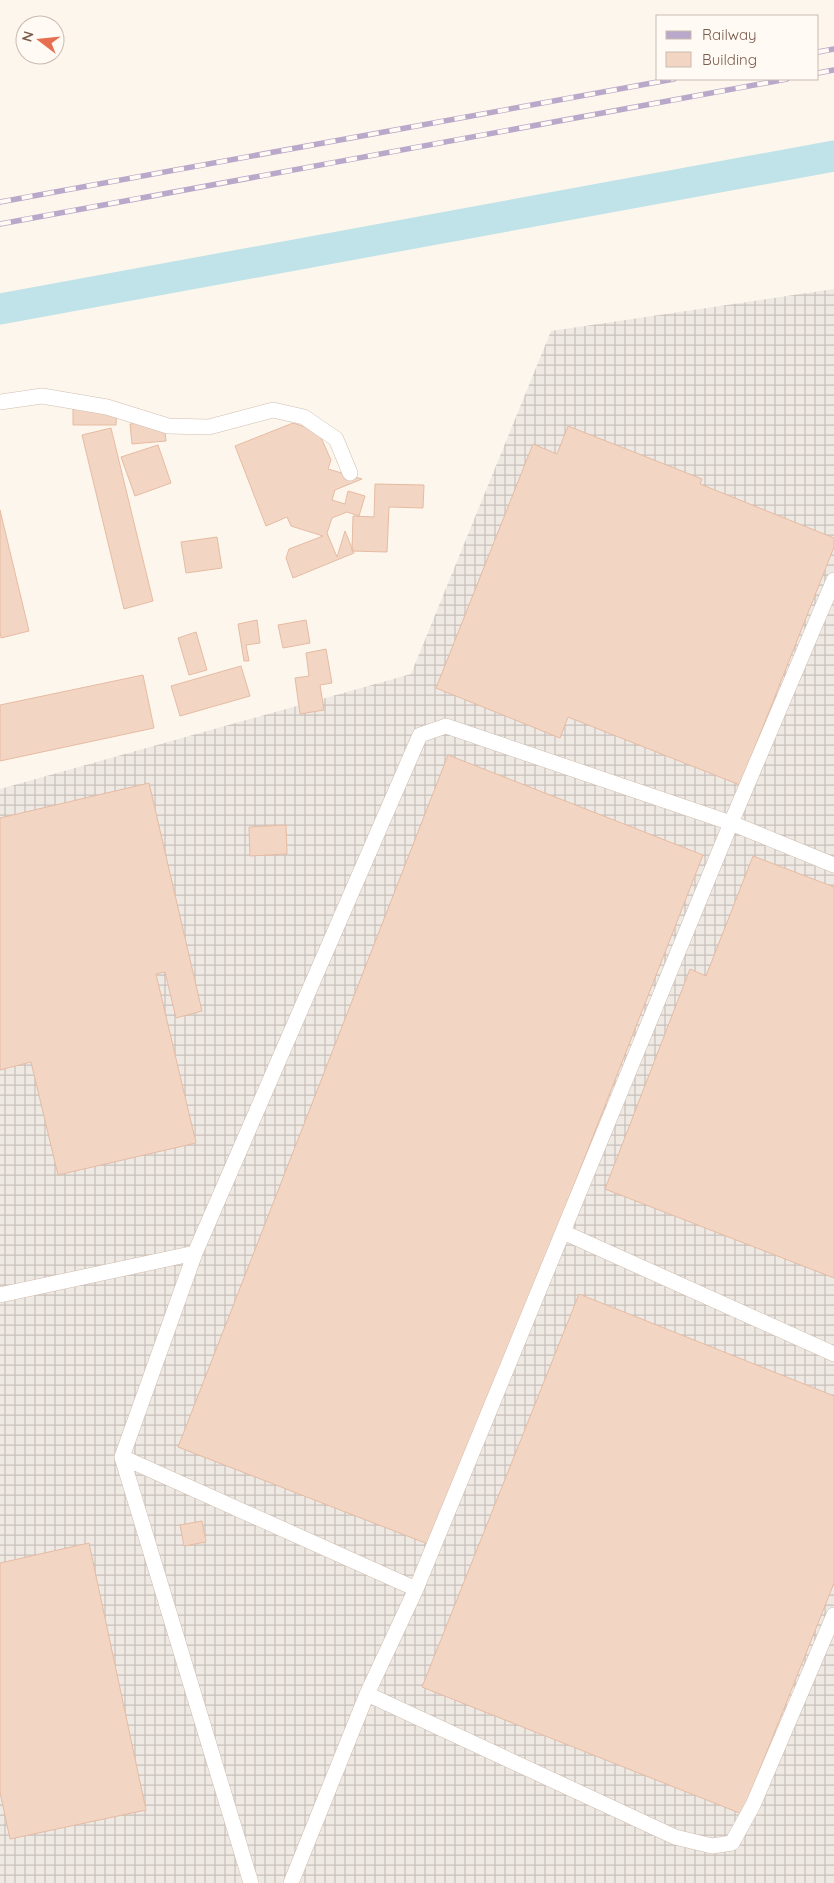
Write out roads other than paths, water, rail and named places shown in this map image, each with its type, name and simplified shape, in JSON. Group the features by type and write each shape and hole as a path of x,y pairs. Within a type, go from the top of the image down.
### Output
{"lane":[{"path":"0,402 42,396 107,407 168,426 209,427 273,410 304,416 336,439 350,473"},
{"path":"291,1883 367,1694 416,1590 731,823 834,580"},
{"path":"252,1883 122,1456 195,1253 420,735 446,726 731,823 834,865"},
{"path":"563,1232 834,1354"},
{"path":"0,1295 195,1253"},
{"path":"122,1456 416,1590"},
{"path":"367,1694 675,1837 712,1846 732,1843 753,1805 834,1615"}],"waterway":[{"path":"0,309 834,156"}],"railway":[{"path":"819,52 834,49"},
{"path":"819,73 834,70"},
{"path":"0,202 669,80"},
{"path":"0,224 782,80"}]}
